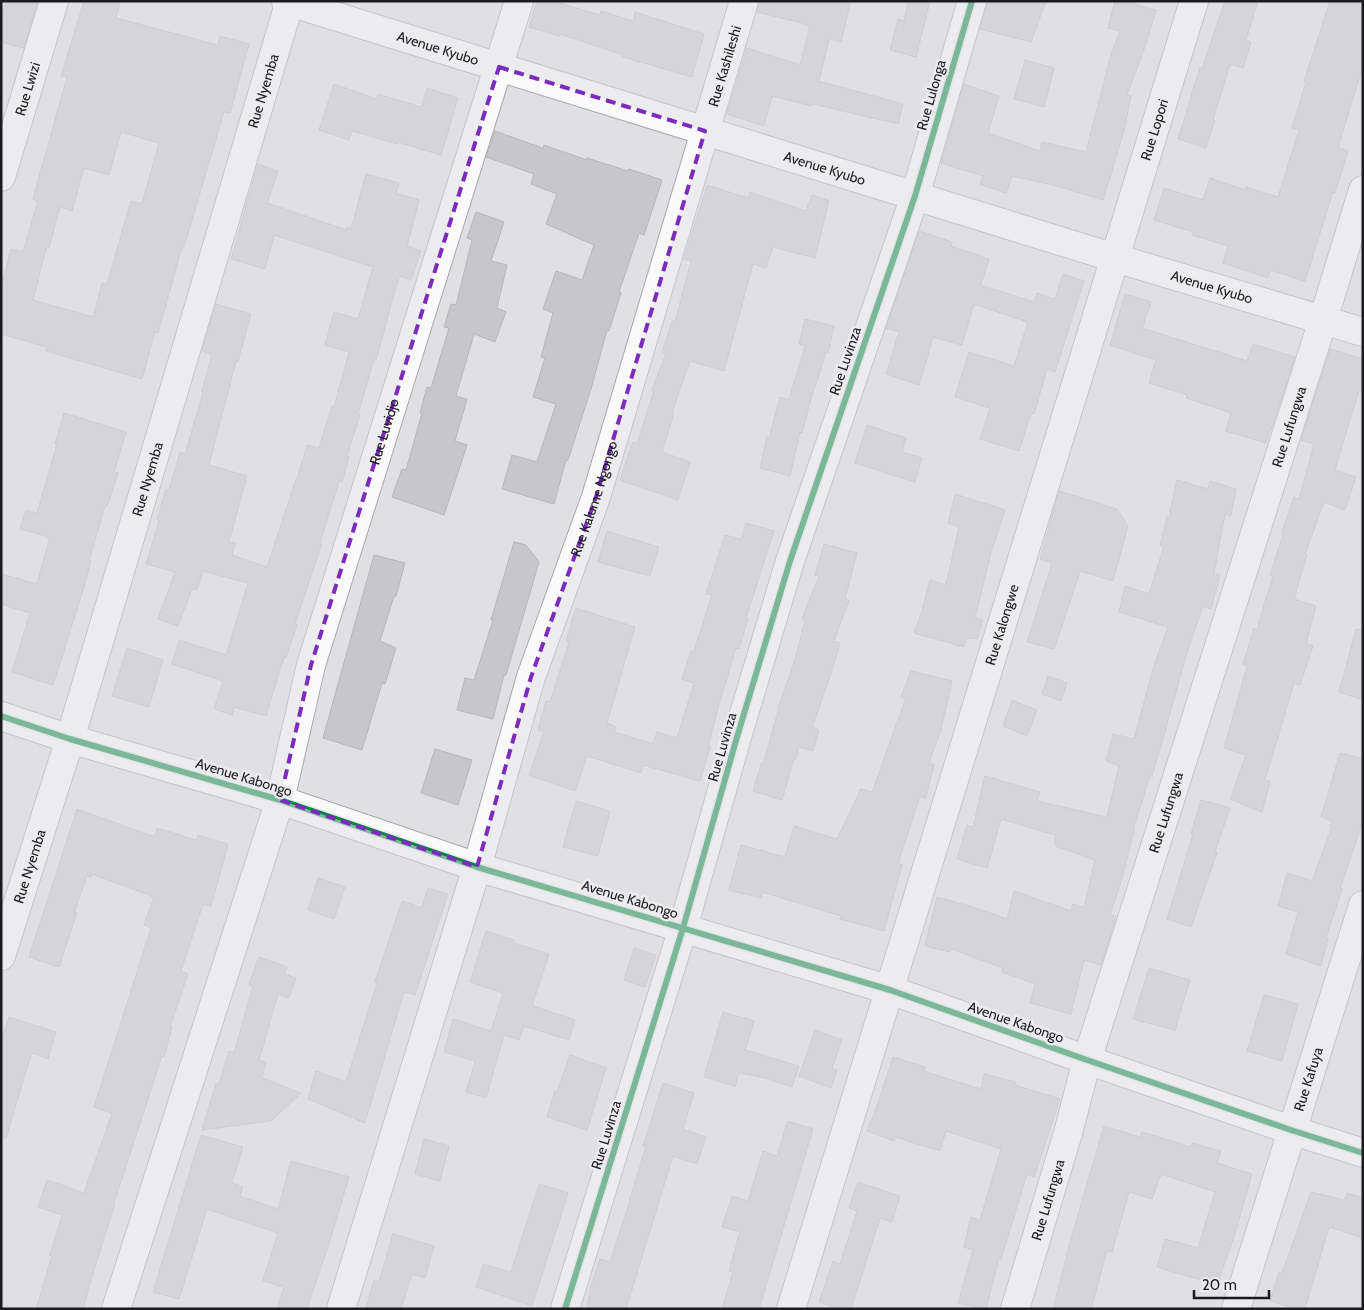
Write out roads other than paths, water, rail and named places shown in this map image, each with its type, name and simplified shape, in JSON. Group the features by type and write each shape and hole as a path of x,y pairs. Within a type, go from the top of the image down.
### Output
{"street":[{"name":"Rue Lwizi","path":"1,177 54,1"},
{"name":"Rue Luvidjo","path":"116,1309 280,800 312,665 499,68 518,1"},
{"name":"Rue Kashileshi","path":"705,130 744,1"},
{"name":"Rue Lulonga","path":"914,196 972,1"},
{"name":"Rue Lopori","path":"1115,258 1194,1"},
{"name":"Avenue Kyubo","path":"289,2 1115,258 1363,332"},
{"name":"Rue Nyemba","path":"1,956 70,739 289,2"},
{"name":"Rue Kalume Ngongo","path":"341,1309 478,867 531,677 596,498 705,130"},
{"name":"Rue Lufungwa","path":"1015,1309 1068,1133 1087,1060 1363,190"},
{"name":"Rue Luvinza","path":"565,1309 683,928 737,737 790,561 914,196"},
{"name":"Rue Kalongwe","path":"791,1309 1115,258"},
{"name":"Avenue Kabongo","path":"1,716 70,739 280,800 478,867 890,990 1087,1060 1363,1153"},
{"name":"Rue Kafuya","path":"1236,1309 1363,905"}]}
